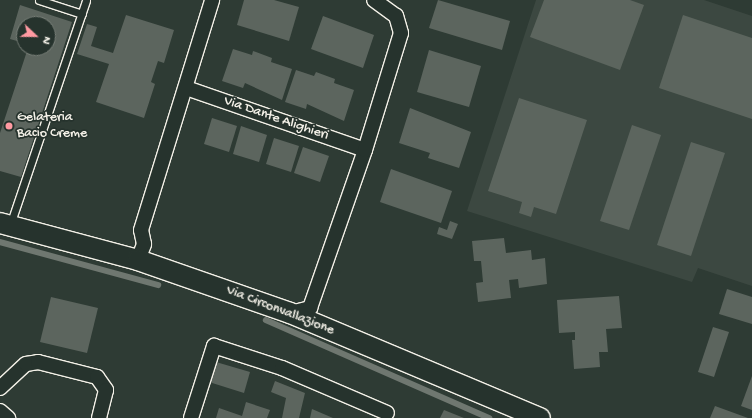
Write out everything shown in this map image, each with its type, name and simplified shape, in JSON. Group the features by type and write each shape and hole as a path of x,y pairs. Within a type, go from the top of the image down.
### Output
{"street":[{"path":"138,260 144,244 141,230 212,0"},
{"path":"290,313 310,308 365,150 401,33 396,16 374,0"},
{"name":"Via Dante Alighieri","path":"186,88 365,150"},
{"name":"Via Circonvallazione","path":"6,225 138,260 290,313 540,418"},
{"path":"191,418 214,346 282,368 387,413"},
{"path":"0,388 26,364 38,362 97,377 106,390 100,418"},
{"path":"0,412 8,418"}],"lane":[{"path":"39,0 82,14"},
{"name":"Via Circonvallazione","path":"6,225 86,0"}],"shaded area":[{"path":"536,0 704,0 752,16 752,286 698,268 692,282 467,211"}],"building":[{"path":"244,0 274,0 299,7 289,41 237,25"},
{"path":"438,0 510,21 502,50 429,28"},
{"path":"544,0 630,0 644,5 620,70 530,37"},
{"path":"20,5 54,16 17,16"},
{"path":"126,15 174,30 164,63 158,61 151,82 155,84 144,118 96,102 109,64 77,54 87,24 97,27 91,46 113,53"},
{"path":"683,15 752,38 752,119 659,88"},
{"path":"323,16 374,35 363,68 311,49"},
{"path":"56,17 72,22 21,177 0,171 0,133 25,56 56,56"},
{"path":"16,19 16,41 10,39"},
{"path":"233,49 252,55 253,51 272,58 271,62 292,69 282,100 245,83 243,88 222,81"},
{"path":"429,50 481,66 469,107 417,92"},
{"path":"296,70 314,76 316,72 335,79 334,83 354,90 344,121 307,104 306,109 285,102"},
{"path":"519,98 587,120 556,214 534,207 531,217 519,213 522,202 488,191"},
{"path":"410,108 471,132 459,168 428,158 430,153 399,143"},
{"path":"212,118 237,126 229,152 204,144"},
{"path":"632,125 661,135 629,230 600,221"},
{"path":"241,126 267,135 259,162 233,154"},
{"path":"274,138 299,146 291,172 266,164"},
{"path":"691,142 725,153 691,256 657,245"},
{"path":"303,147 329,156 320,182 294,173"},
{"path":"391,169 452,191 441,223 380,202"},
{"path":"450,221 458,224 452,239 437,234 439,227 447,230"},
{"path":"504,238 506,253 531,250 532,260 545,258 547,284 519,288 518,279 509,280 511,298 478,302 476,283 483,282 481,261 474,261 472,241"},
{"path":"727,289 752,297 752,324 719,314"},
{"path":"619,296 622,328 606,329 608,352 599,352 600,367 574,369 572,340 575,340 575,332 559,333 557,300"},
{"path":"51,297 98,308 87,353 40,342"},
{"path":"713,327 729,332 714,377 698,372"},
{"path":"216,362 250,372 244,393 209,382"},
{"path":"752,376 752,410 741,406"},
{"path":"275,381 305,393 299,418 282,418 286,398 271,392"},
{"path":"246,402 270,410 267,418 216,418 219,408 242,416"},
{"path":"715,406 748,418 710,418"},
{"path":"312,409 333,418 310,418"},
{"path":"444,410 464,418 440,418"}],"waterway":[{"path":"0,242 158,285"},
{"path":"266,320 489,418"}],"place":[{"name":"Gelateria Bacio Creme","path":"9,126"}]}
